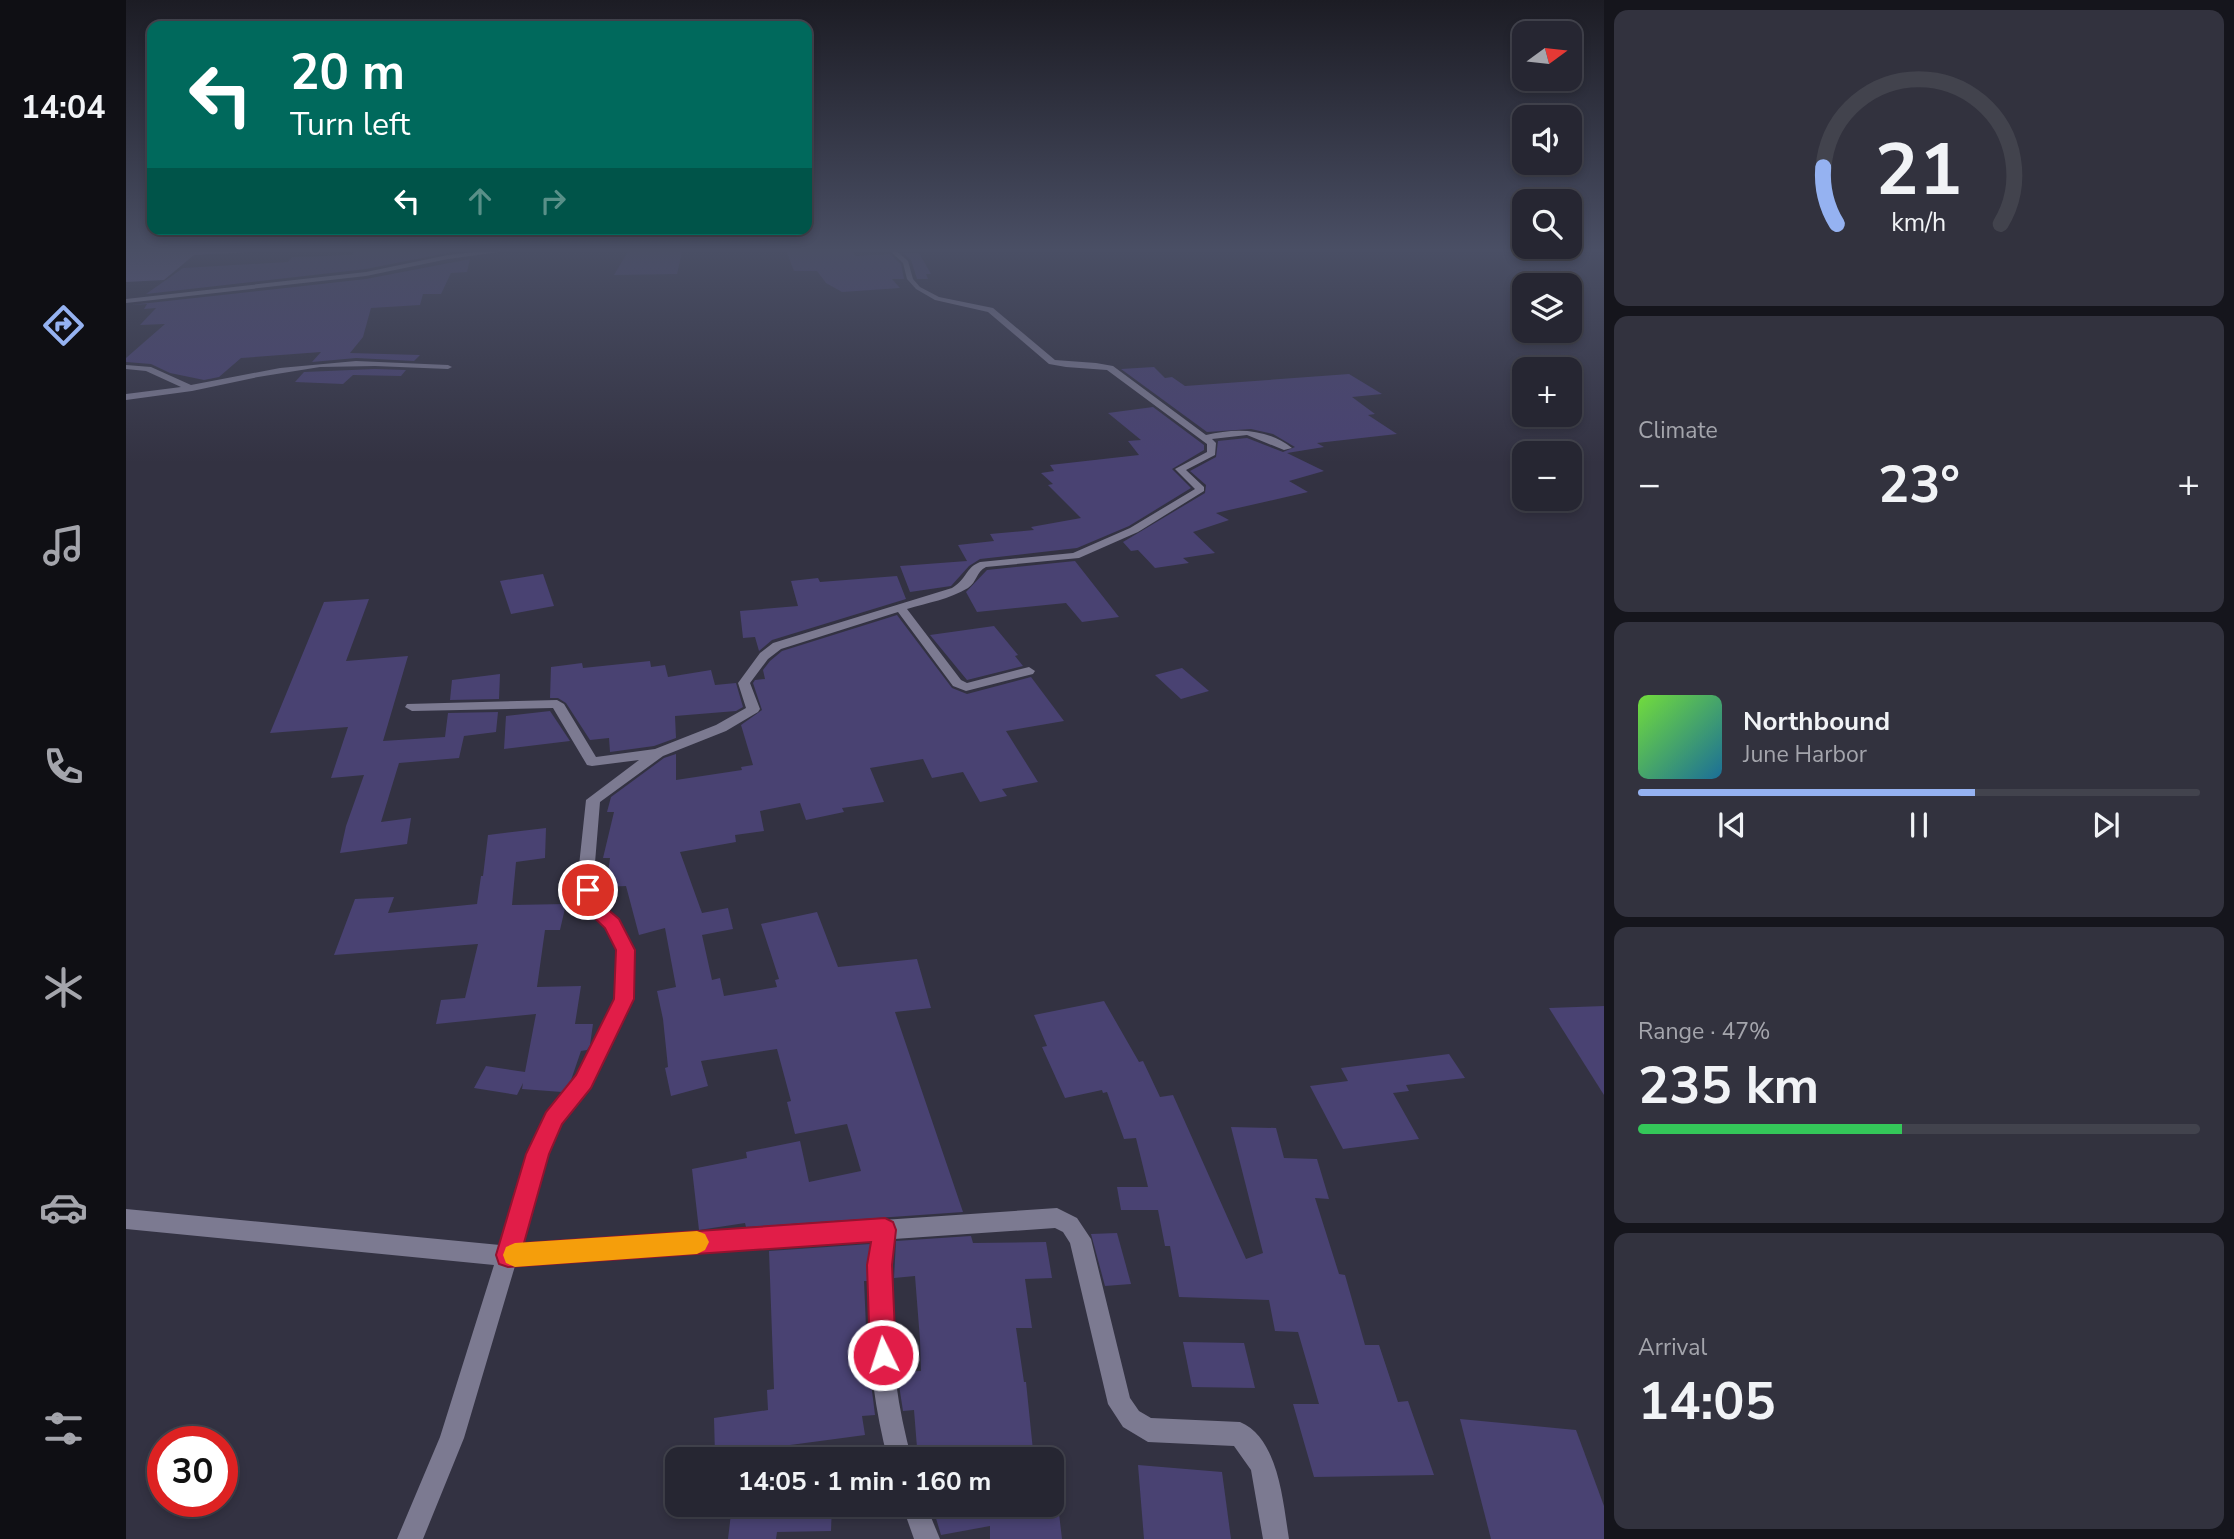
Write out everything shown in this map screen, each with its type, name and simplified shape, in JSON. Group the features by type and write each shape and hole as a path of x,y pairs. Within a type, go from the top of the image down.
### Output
{"street":[{"path":"412,707 557,704 592,762 658,752 721,729 753,709 744,683 764,656 777,646 956,590 968,583 975,568 984,564 1075,556 1134,530 1201,489 1180,469 1212,453 1211,443 1110,368 1052,362 1002,320"},
{"path":"126,397 192,389 304,366 358,363 448,366"},
{"path":"126,366 148,369 192,389"},
{"path":"1204,438 1245,431 1259,434 1287,448"},
{"path":"899,606 957,683 966,687 1029,671"},
{"path":"410,1539 452,1438 538,1154 554,1118 584,1082 624,999 625,950 613,924 590,905 586,874 593,800 658,752"},
{"path":"126,1219 508,1255 1057,1218 1070,1225 1080,1239 1120,1404 1131,1419 1148,1430 1240,1434 1255,1448 1264,1465 1276,1539"},
{"path":"885,1230 880,1265 881,1332 889,1425 896,1447"},
{"path":"919,1517 927,1539"}],"building":[{"path":"145,320 368,320 363,337 350,353 420,355 414,361 356,358 312,362 321,352 241,358 219,377 204,380 170,373 151,364 126,362 126,358 165,324 140,325"},
{"path":"1154,367 1165,378 1172,377 1185,386 1349,374 1382,394 1352,397 1375,414 1368,415 1397,434 1317,443 1324,447 1287,453 1324,471 1289,481 1308,492 1216,513 1229,520 1193,532 1215,553 1183,558 1189,563 1155,568 1138,550 1131,551 1123,542 1205,493 1206,485 1190,471 1216,457 1218,441 1247,438 1283,452 1295,447 1273,434 1251,429 1207,432 1121,369"},
{"path":"406,370 401,376 353,375 343,384 295,382 304,372"},
{"path":"1153,407 1204,445 1204,450 1172,469 1191,488 1129,526 1077,548 980,559 969,566 951,586 910,592 900,566 967,561 958,545 994,541 990,534 1034,530 1031,527 1081,518 1048,485 1053,484 1041,473 1054,471 1050,465 1139,455 1128,441 1141,440 1108,413"},
{"path":"1075,561 1119,617 1082,622 1066,603 977,612 966,592 987,570"},
{"path":"543,574 554,606 511,614 500,581"},
{"path":"897,576 906,599 772,640 759,651 755,637 743,638 740,611 798,606 791,581 818,578 820,582"},
{"path":"369,599 346,661 408,656 383,741 445,737 448,713 498,712 496,732 464,736 459,758 399,763 381,822 411,818 407,844 340,853 346,826 364,775 331,778 348,727 270,733 324,602"},
{"path":"897,615 952,688 967,694 1031,677 1064,721 1006,731 1038,782 1002,789 1007,796 980,802 963,772 932,778 923,759 870,768 884,802 842,808 844,812 806,820 800,803 760,811 764,831 735,835 736,842 680,852 702,913 728,908 733,929 702,935 712,980 720,978 724,996 777,987 775,980 779,979 761,924 817,912 838,967 917,959 931,1008 895,1012 963,1212 746,1227 745,1223 699,1230 692,1169 747,1158 746,1152 800,1141 809,1182 861,1171 847,1124 795,1134 787,1102 791,1101 777,1049 701,1061 708,1086 671,1096 665,1068 668,1067 663,1019 657,991 676,987 665,928 639,935 626,886 606,887 610,858 603,858 614,812 607,812 611,797 664,758 676,754 676,780 742,770 741,767 753,765 741,725 762,710 753,683 755,680 765,679 763,670 770,661 782,651"},
{"path":"994,626 1018,655 1015,656 1023,666 967,680 930,635"},
{"path":"650,661 651,667 665,665 668,677 711,670 715,685 736,683 743,707 736,711 675,716 676,738 654,746 610,752 609,738 590,740 566,703 558,698 550,698 551,667 582,663 583,668"},
{"path":"1182,668 1209,691 1181,699 1155,675"},
{"path":"500,674 499,699 450,700 452,680"},
{"path":"550,711 570,741 504,749 506,716"},
{"path":"546,828 545,858 516,862 512,905 566,904 560,930 545,930 537,987 581,986 575,1024 593,1024 590,1045 587,1050 581,1051 571,1080 562,1092 522,1089 523,1083 517,1095 474,1088 486,1066 525,1072 536,1014 436,1024 441,1000 465,998 478,944 334,955 355,899 394,897 388,913 477,904 488,835"},
{"path":"1104,1001 1139,1062 1143,1061 1160,1097 1173,1095 1246,1259 1263,1253 1231,1127 1276,1128 1284,1158 1317,1159 1329,1199 1315,1198 1339,1274 1345,1275 1365,1345 1379,1345 1398,1402 1408,1401 1434,1475 1314,1477 1293,1404 1319,1404 1298,1332 1275,1331 1269,1300 1179,1297 1170,1246 1165,1246 1158,1210 1121,1210 1117,1187 1148,1187 1136,1138 1124,1139 1107,1092 1103,1093 1102,1090 1065,1098 1042,1047 1047,1046 1034,1015"},
{"path":"1604,1006 1604,1095 1549,1008"},
{"path":"1449,1054 1465,1078 1406,1085 1409,1091 1393,1093 1419,1139 1343,1149 1310,1086 1348,1081 1341,1068"},
{"path":"1117,1233 1131,1284 1105,1286 1091,1234"},
{"path":"971,1236 973,1243 1046,1242 1052,1278 1025,1279 1032,1328 1016,1328 1026,1382 1033,1447 917,1447 914,1410 903,1411 897,1372 921,1371 915,1276 894,1278 896,1241"},
{"path":"870,1244 867,1281 864,1281 867,1351 875,1415 862,1416 865,1435 775,1447 715,1447 714,1418 768,1410 767,1390 774,1389 769,1251"},
{"path":"1183,1342 1244,1343 1255,1388 1192,1387"},
{"path":"1460,1419 1576,1430 1604,1506 1604,1539 1491,1539"},
{"path":"1138,1465 1222,1472 1231,1539 1144,1539"},
{"path":"731,1517 832,1517 831,1531 777,1532 776,1539 728,1539"},
{"path":"936,1517 1059,1517 1062,1539 990,1539 990,1526 941,1535"}],"slow traffic":[{"path":"515,1255 697,1242"}],"route":[{"path":"588,890 590,905 613,924 625,950 624,999 584,1082 554,1118 538,1154 508,1255 885,1230 880,1265 883,1355"}]}
